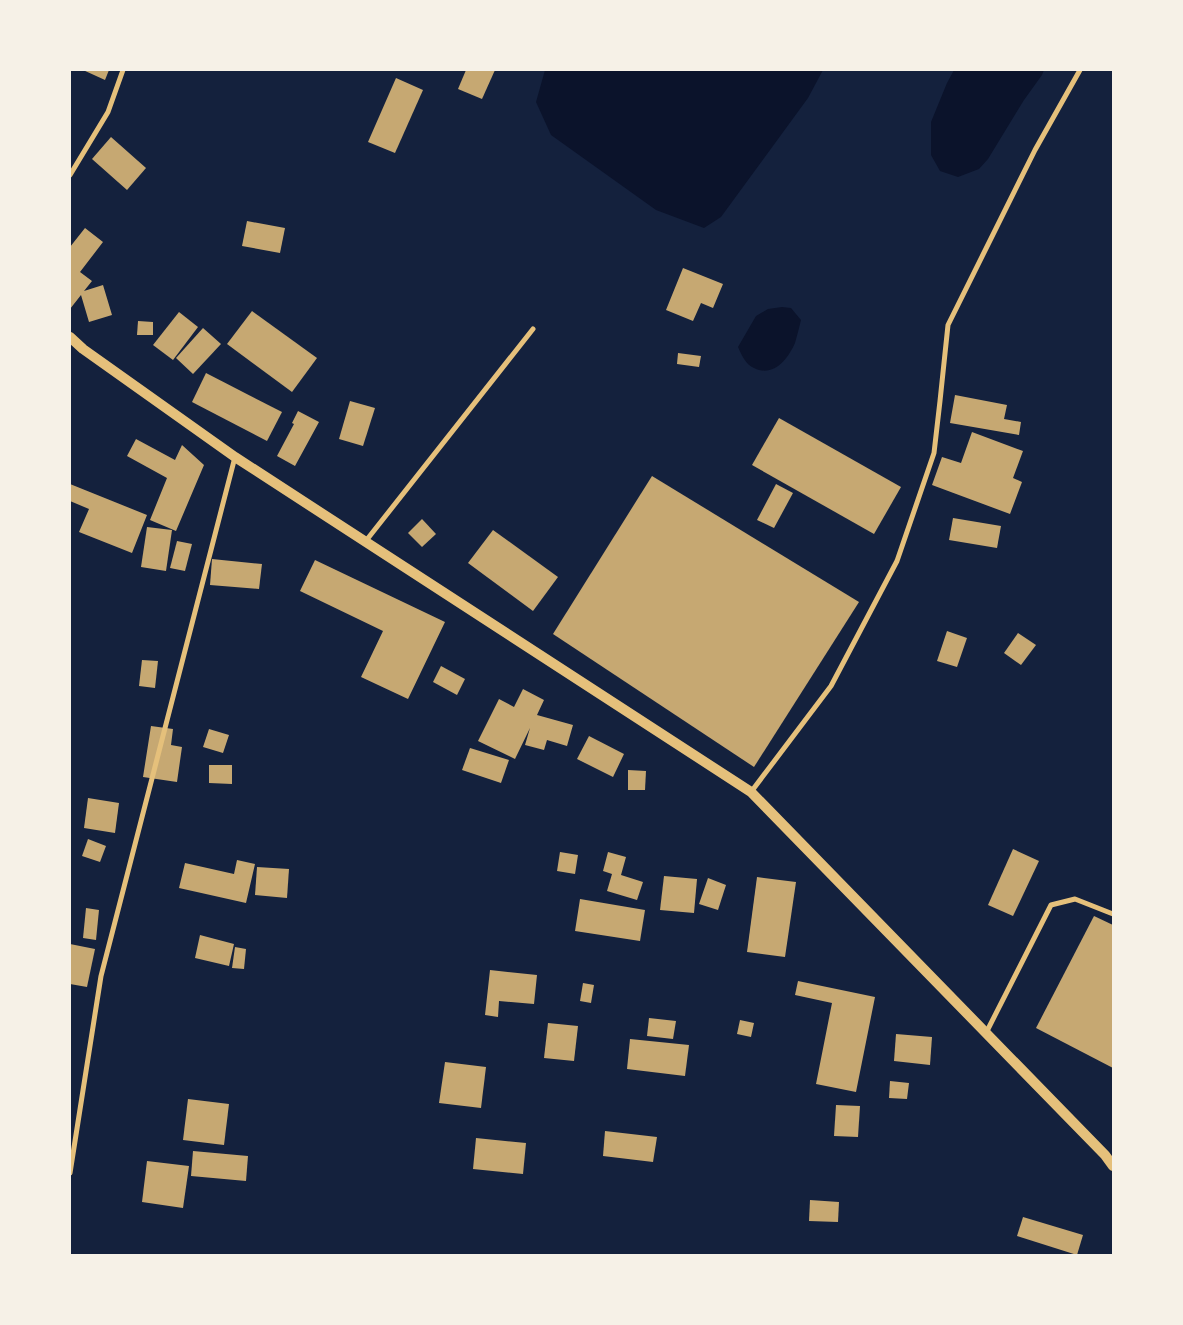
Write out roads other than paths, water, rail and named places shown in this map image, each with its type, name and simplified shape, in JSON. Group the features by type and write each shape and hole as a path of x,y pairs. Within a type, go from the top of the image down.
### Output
{"main road":[{"path":"70,337 83,349 235,457 751,792 1113,1166"}],"street":[{"path":"70,176 108,112 123,70"},
{"path":"751,792 832,686 897,561 934,453 948,325 1035,150 1080,70"},
{"path":"365,542 533,329"},
{"path":"70,1173 100,976 235,457"},
{"path":"985,1033 1052,905 1075,899 1113,914"}],"water":[{"path":"545,70 823,70 808,98 721,217 704,228 656,210 551,135 536,102"},
{"path":"954,70 1044,70 988,159 979,169 958,177 940,171 931,155 931,122"},
{"path":"791,308 801,320 795,343 784,361 773,369 767,371 751,367 742,356 738,347 756,316 768,309"}]}
